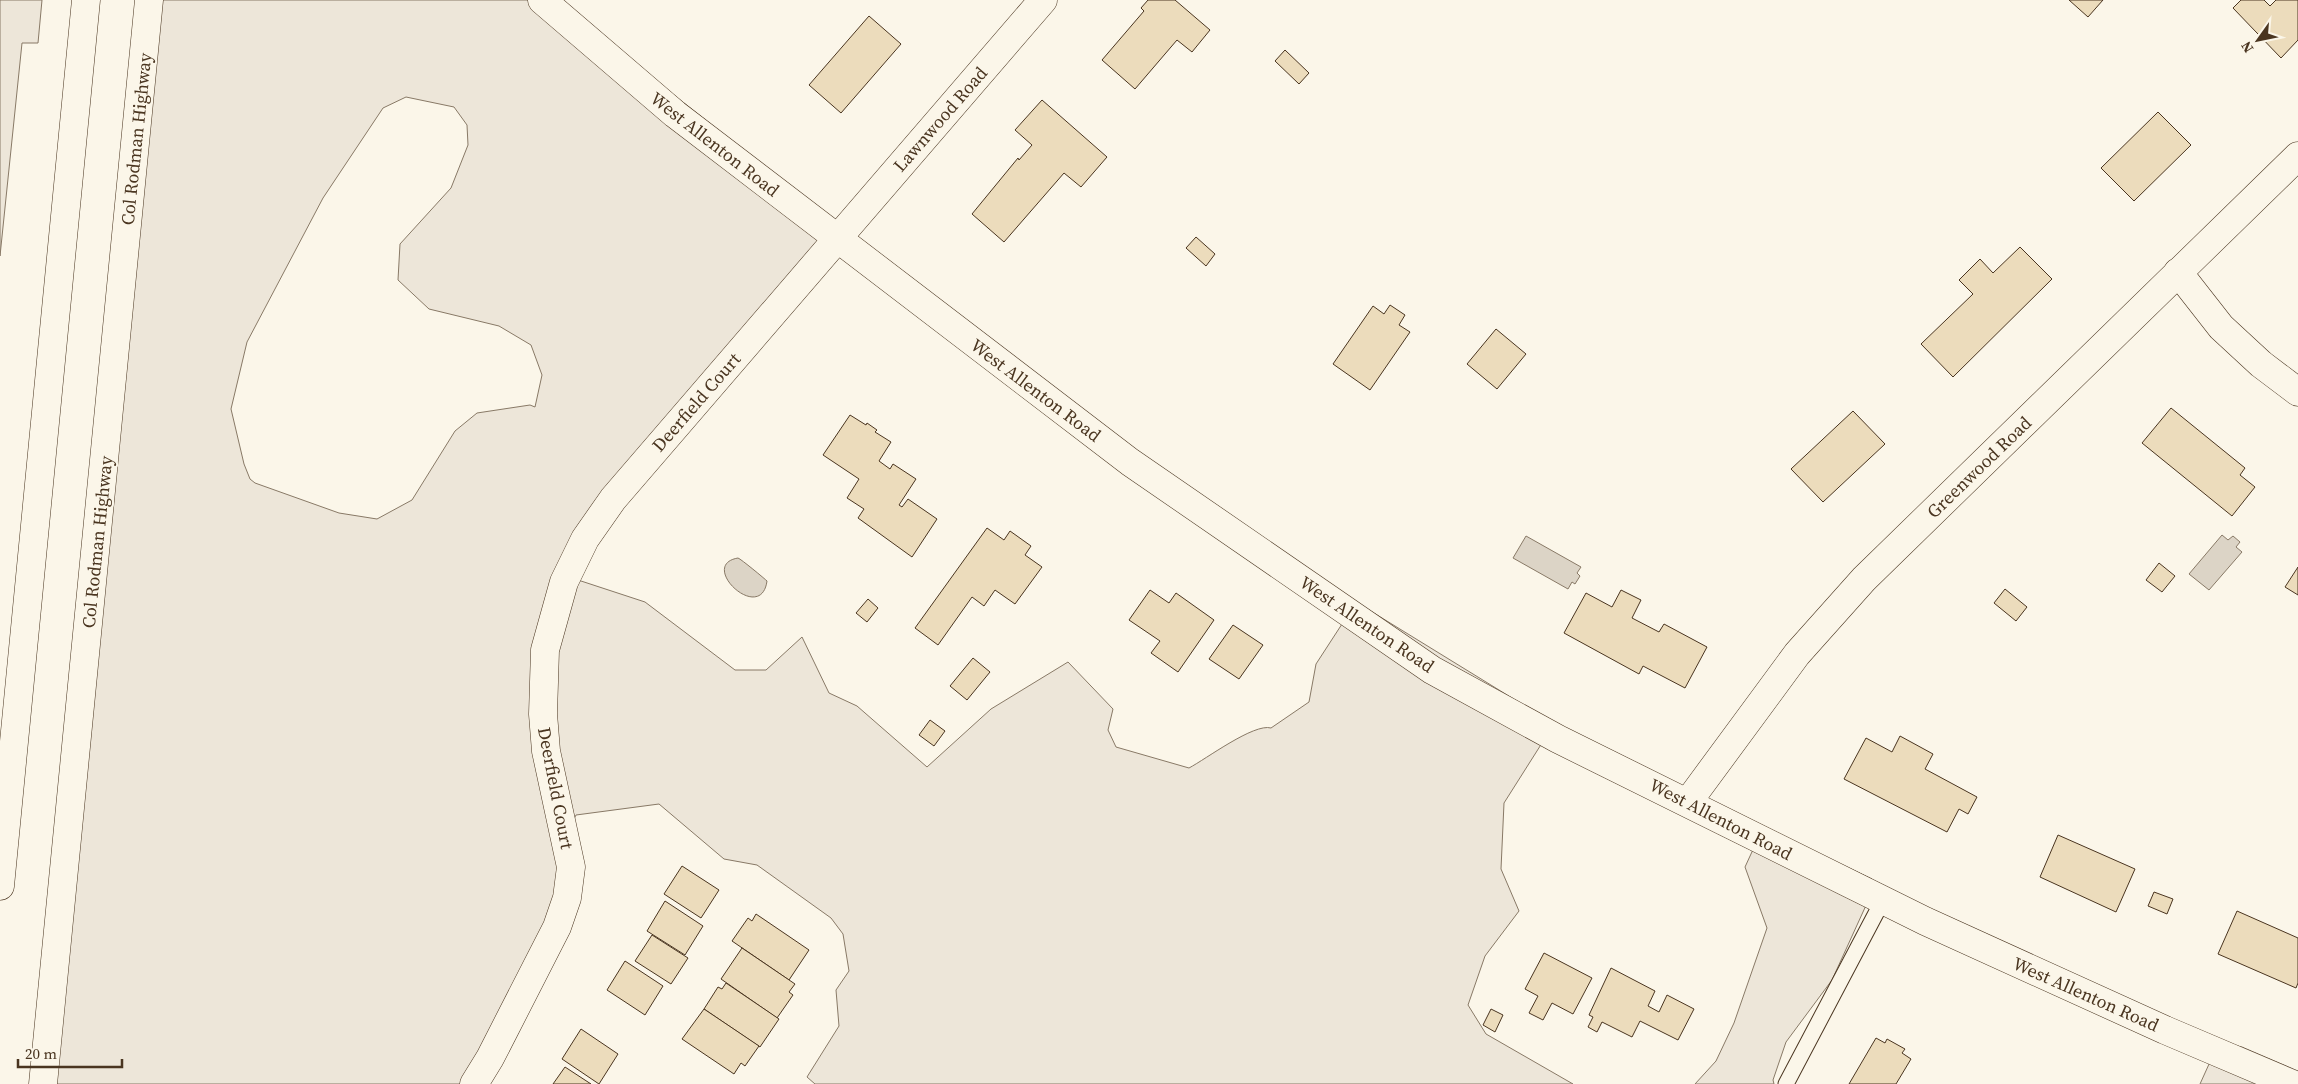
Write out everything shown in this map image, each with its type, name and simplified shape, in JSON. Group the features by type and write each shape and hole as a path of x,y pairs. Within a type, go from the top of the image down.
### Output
{"main road":[{"path":"0,886 86,0"},
{"name":"Col Rodman Highway","path":"43,1084 150,0"},
{"name":"West Allenton Road","path":"542,0 675,114 1130,462 1432,670 1558,739 1883,900 2165,1030 2261,1078 2292,1084"},
{"name":"Lawnwood Road","path":"836,238 1043,0"},
{"name":"Greenwood Road","path":"1688,802 1797,654 1864,579 2298,156"},
{"name":"Deerfield Court","path":"474,1084 490,1058 558,928 567,898 571,867 546,751 543,714 545,650 564,582 585,539 613,499 836,238"},
{"path":"2178,272 2221,327 2261,364 2298,392"}],"lane":[{"path":"1786,1084 1883,900"}],"shaded area":[{"path":"0,0 42,0 38,43 22,43 0,256"},
{"path":"152,0 554,0 837,224 625,481 578,580 645,602 735,670 766,670 802,637 829,693 857,706 927,767 991,709 1068,662 1113,709 1108,730 1116,747 1189,768 1242,736 1263,728 1271,728 1309,702 1316,664 1355,604 1369,610 1551,722 1549,732 1504,803 1501,869 1519,911 1485,956 1468,1005 1486,1034 1573,1084 815,1084 807,1077 839,1026 836,990 849,971 843,934 831,918 757,865 724,859 659,804 576,815 572,823 555,934 476,1084 41,1084","holes":["406,97 454,107 467,125 468,145 451,188 400,244 398,280 429,309 499,326 531,345 542,375 535,407 530,405 477,413 455,431 412,500 377,519 339,513 255,483 250,479 244,464 231,409 247,342 323,198 383,108"]},
{"path":"2222,535 2228,540 2233,536 2240,542 2236,547 2242,552 2209,590 2189,574"},
{"path":"1526,536 1581,567 1577,573 1580,576 1575,584 1572,582 1568,589 1513,558"},
{"path":"738,558 767,581 762,593 754,597 744,595 735,589 728,580 724,571 727,563"},
{"path":"1762,830 1798,844 1872,879 1873,890 1832,980 1786,1042 1773,1080 1774,1084 1695,1084 1716,1061 1734,1023 1767,928 1745,867"},
{"path":"2219,1042 2242,1047 2298,1071 2298,1084 2200,1084"}],"building":[{"path":"1148,0 1175,0 1210,30 1192,52 1177,40 1135,89 1102,60 1144,11 1141,8"},
{"path":"2069,0 2103,0 2088,17"},
{"path":"2241,0 2264,0 2270,6 2276,0 2298,0 2298,40 2281,58 2233,8"},
{"path":"869,16 901,44 841,113 809,85"},
{"path":"1285,50 1309,73 1299,84 1275,61"},
{"path":"1042,100 1107,157 1081,187 1064,173 1004,242 972,214 1018,158 1019,160 1032,145 1015,130"},
{"path":"2158,112 2191,145 2134,201 2101,168"},
{"path":"1196,237 1215,254 1206,266 1186,248"},
{"path":"2020,247 2052,279 1953,377 1921,344 1973,294 1959,280 1980,259 1993,273"},
{"path":"1390,305 1405,315 1399,325 1410,332 1370,390 1333,364 1373,306 1384,314"},
{"path":"1496,329 1526,354 1497,389 1467,364"},
{"path":"2171,408 2245,468 2240,475 2255,487 2232,516 2142,443"},
{"path":"1853,411 1885,444 1823,502 1791,469"},
{"path":"850,415 866,425 867,423 877,430 875,432 891,442 879,461 890,469 893,464 916,479 899,505 902,507 908,499 937,519 912,557 858,518 864,509 847,498 859,479 823,455"},
{"path":"987,528 1004,540 1010,531 1031,546 1025,555 1042,567 1015,604 995,590 984,606 972,597 938,645 915,628"},
{"path":"2159,563 2175,576 2162,592 2146,580"},
{"path":"2298,567 2298,595 2285,587"},
{"path":"2005,589 2027,607 2016,621 1994,603"},
{"path":"1150,590 1169,603 1176,593 1214,620 1178,672 1151,653 1160,641 1129,620"},
{"path":"1621,590 1641,600 1632,618 1659,632 1664,624 1707,647 1685,688 1643,666 1639,674 1564,633 1586,593 1612,607"},
{"path":"868,599 878,608 867,622 856,613"},
{"path":"1233,625 1263,645 1239,679 1209,659"},
{"path":"973,658 990,672 967,700 950,686"},
{"path":"930,720 945,731 934,746 919,735"},
{"path":"1900,736 1933,754 1925,769 1977,797 1968,814 1959,809 1947,832 1844,779 1866,738 1892,752"},
{"path":"2058,835 2135,869 2116,912 2040,877"},
{"path":"682,866 719,890 701,918 664,894"},
{"path":"2154,892 2173,899 2167,914 2148,906"},
{"path":"665,901 703,926 685,955 647,931"},
{"path":"2237,911 2298,938 2298,983 2296,988 2218,954"},
{"path":"756,914 809,950 789,980 732,941 748,918 752,921"},
{"path":"652,935 688,958 671,984 635,961"},
{"path":"742,948 795,984 789,992 793,995 777,1018 721,979"},
{"path":"1544,953 1592,978 1573,1014 1552,1003 1543,1020 1529,1013 1538,996 1525,989"},
{"path":"625,961 663,986 645,1015 607,990"},
{"path":"1611,968 1655,991 1648,1006 1659,1012 1667,995 1694,1009 1678,1040 1640,1021 1632,1037 1602,1022 1597,1032 1588,1027 1593,1017 1589,1015"},
{"path":"726,983 779,1019 760,1047 704,1009 718,987 722,989"},
{"path":"704,1009 759,1046 745,1066 741,1063 734,1074 682,1039"},
{"path":"1491,1009 1503,1015 1495,1032 1483,1025"},
{"path":"581,1029 618,1054 599,1084 562,1059"},
{"path":"1876,1038 1885,1043 1887,1039 1905,1049 1902,1053 1911,1059 1896,1084 1849,1084"},
{"path":"565,1067 591,1084 553,1084"}]}
